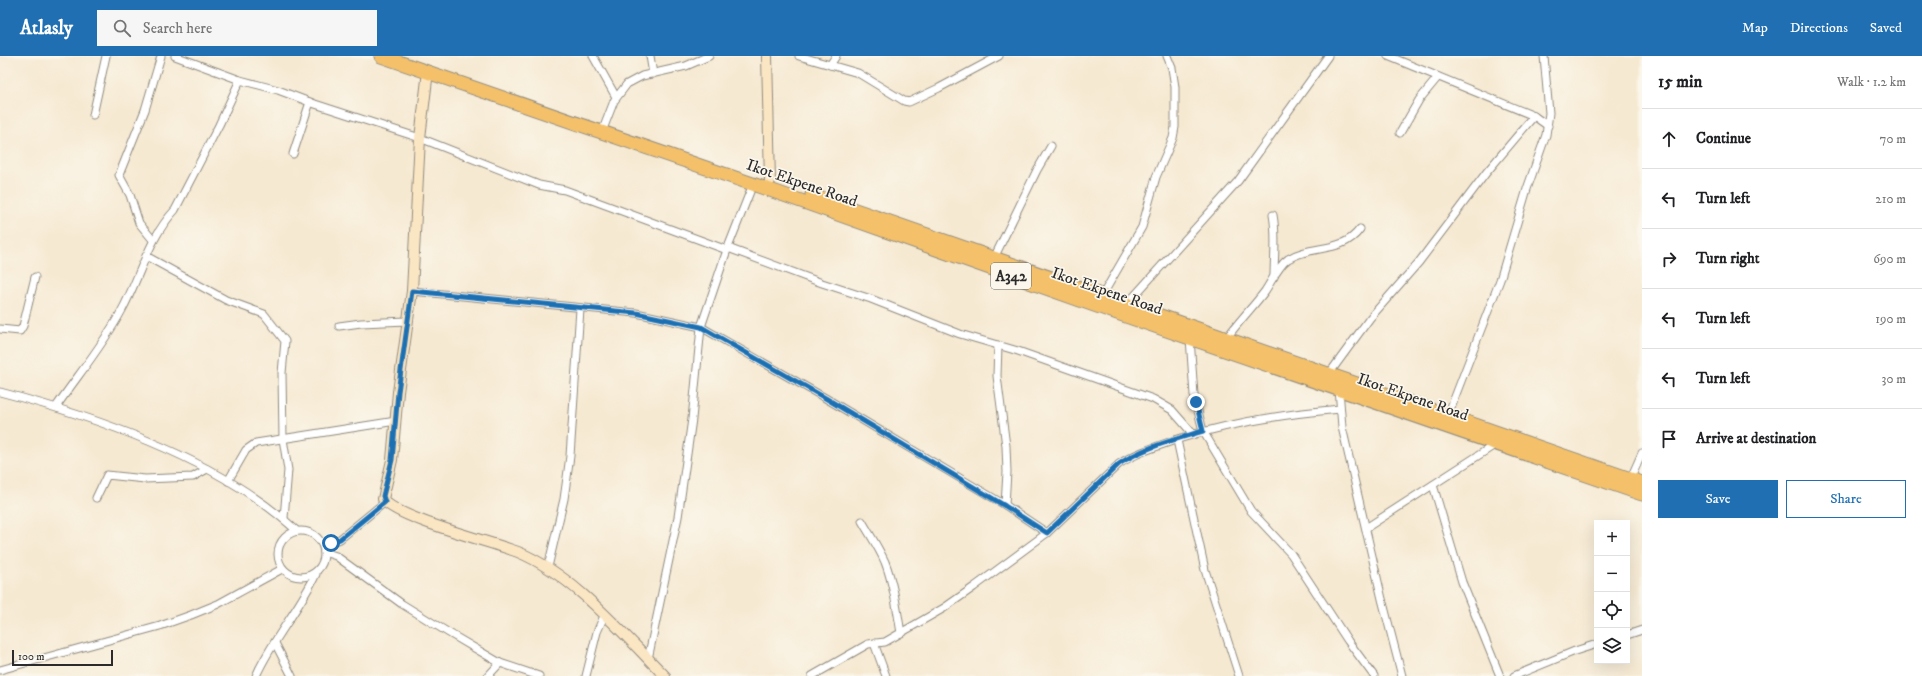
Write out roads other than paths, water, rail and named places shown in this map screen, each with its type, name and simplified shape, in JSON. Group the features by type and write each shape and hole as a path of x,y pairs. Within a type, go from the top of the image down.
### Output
{"highway":[{"name":"Ikot Ekpene Road","path":"381,56 770,181 1127,304 1448,416 1632,484 1642,494"},
{"name":"Ikot Ekpene Road","path":"406,56 753,184 1190,338 1496,444 1632,484"}],"street":[{"path":"93,115 106,56"},
{"path":"153,240 139,223 130,195 119,176 145,110 161,56"},
{"path":"175,56 240,80 278,90 420,138 539,185 565,190 822,283 871,299 960,334 998,345 1120,386 1153,399 1172,410 1193,434"},
{"path":"593,56 616,97"},
{"path":"650,56 653,74"},
{"path":"604,128 616,97 627,84 642,76 686,66 709,56"},
{"path":"767,56 770,181"},
{"path":"799,56 858,73 904,101 909,102 999,56"},
{"path":"830,65 836,56"},
{"path":"1102,296 1142,227 1156,177 1173,138 1175,127 1175,87 1172,68 1167,56"},
{"path":"1127,304 1238,181 1328,56"},
{"path":"1391,56 1534,116 1548,126"},
{"path":"1448,416 1500,280 1548,126 1548,99 1544,56"},
{"path":"428,71 420,138 412,291 392,460 383,496 385,502 418,519 518,552 548,567 578,591 665,676"},
{"path":"1400,133 1419,100 1438,77"},
{"path":"56,407 123,309 153,240 165,221 175,210 219,125 240,80"},
{"path":"293,154 310,102"},
{"path":"1328,374 1370,318 1419,262 1486,173 1534,116"},
{"path":"994,258 1037,170 1051,146"},
{"path":"648,659 678,517 692,419 701,327 728,249 753,184"},
{"path":"1273,215 1276,229 1274,277"},
{"path":"1226,339 1287,260 1295,255 1343,244 1354,237 1360,229"},
{"path":"146,256 226,300 257,310 270,320 286,345 282,373 283,439 288,470 284,518"},
{"path":"0,329 20,331 23,326 35,277"},
{"path":"412,291 580,309 636,313 701,327 827,399 1005,506 1047,533"},
{"path":"548,567 564,499 570,456 580,309"},
{"path":"339,326 361,323 408,321"},
{"path":"1190,338 1194,395 1203,431 1251,511 1291,554 1348,641 1374,676"},
{"path":"998,345 998,376 1006,446 1007,472 1005,506"},
{"path":"1339,389 1342,427 1402,676"},
{"path":"0,392 56,407 123,431 207,470 228,481 284,518 297,531"},
{"path":"812,676 868,644 885,642 974,587 1047,533 1119,464 1146,450 1203,431 1282,415 1340,409"},
{"path":"228,481 243,455 256,443 396,421"},
{"path":"1177,440 1205,570 1239,676"},
{"path":"1366,528 1496,444"},
{"path":"1632,484 1642,453"},
{"path":"96,498 107,475 145,479 192,477 207,470"},
{"path":"1433,484 1462,582 1500,676"},
{"path":"324,549 340,539 385,502"},
{"path":"862,521 878,547 890,577 901,633"},
{"path":"256,676 274,643 309,588 316,574 324,558 324,549 319,539 310,532 297,531 287,535 279,545 277,557 282,568 291,576 298,577 316,574"},
{"path":"324,549 402,604 500,663 539,676"},
{"path":"0,670 191,616 218,604 282,568"},
{"path":"586,676 597,632 604,616"},
{"path":"1630,634 1642,630"},
{"path":"274,643 292,676"},
{"path":"874,643 886,676"},
{"path":"1514,676 1575,651 1594,645"},
{"path":"488,676 500,663"}]}
